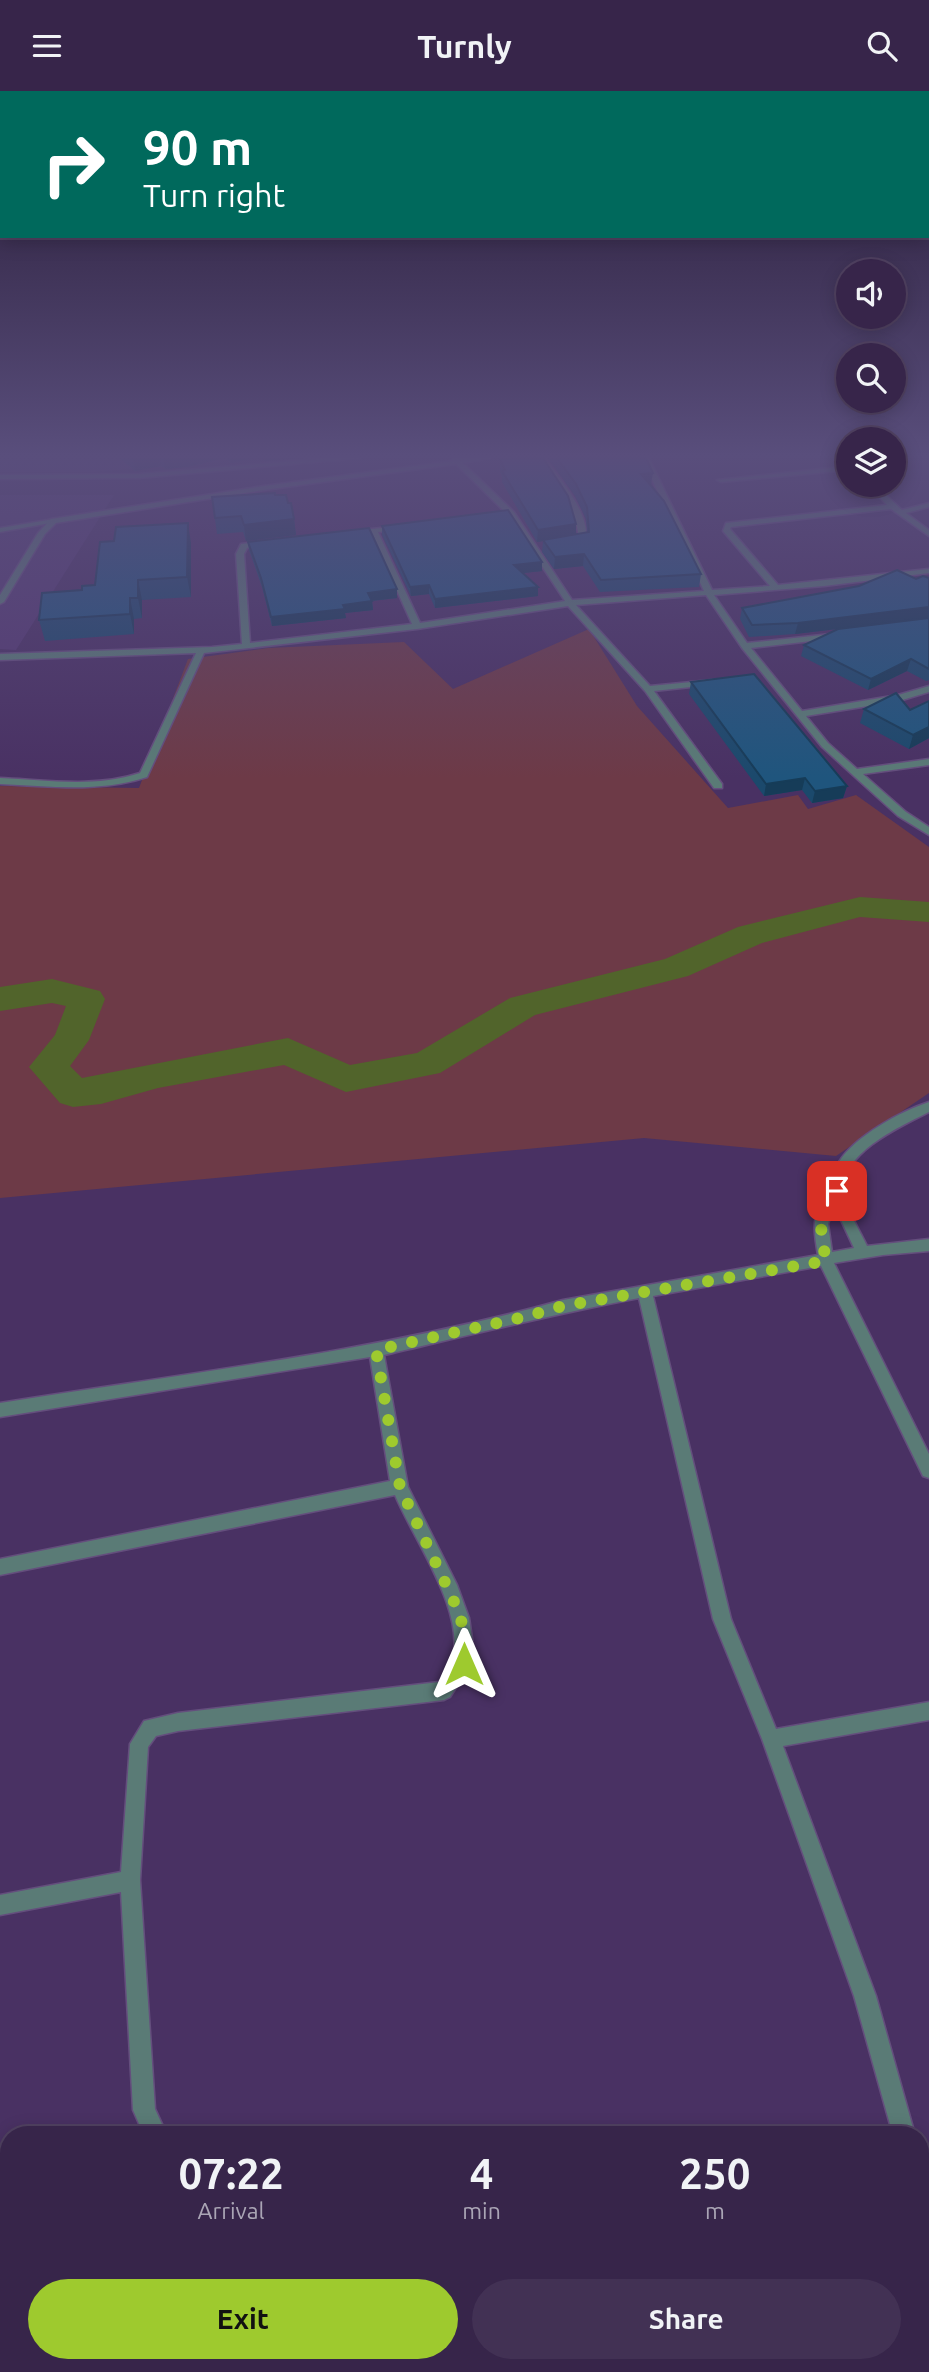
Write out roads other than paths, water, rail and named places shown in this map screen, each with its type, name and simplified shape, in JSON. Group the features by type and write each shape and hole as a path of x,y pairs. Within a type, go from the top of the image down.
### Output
{"street":[{"path":"0,602 23,564"},
{"path":"242,564 246,646"},
{"path":"389,564 417,626"},
{"path":"545,564 570,603 648,689 718,786"},
{"path":"695,564 709,593 745,646 825,745 902,814 929,832"},
{"path":"756,564 775,587"},
{"path":"0,657 201,651 417,626 570,603 709,593 929,571"},
{"path":"745,646 846,633"},
{"path":"0,781 111,783 130,781 144,775 201,651"},
{"path":"757,677 769,676"},
{"path":"648,689 720,681"},
{"path":"799,714 899,698 929,689"},
{"path":"855,772 929,762"},
{"path":"864,1254 837,1191 836,1178 844,1161 859,1147 929,1107"},
{"path":"837,1191 824,1206 820,1227 826,1261 929,1471"},
{"path":"0,1410 376,1350 563,1306 883,1249 929,1244"},
{"path":"645,1291 722,1619 771,1739 864,1996 902,2126"},
{"path":"152,2126 144,2110 130,1880 139,1744 151,1728 178,1722 444,1691 457,1679 464,1664 466,1636 457,1608 400,1487 376,1350"},
{"path":"0,1567 400,1487"},
{"path":"771,1739 929,1711"},
{"path":"0,1905 130,1880"}],"waterway":[{"path":"0,999 52,991 87,999 71,1040 48,1067 73,1093 101,1090 158,1075 288,1051 346,1079 427,1064 523,1006 676,968 750,935 860,907 929,912"}]}
